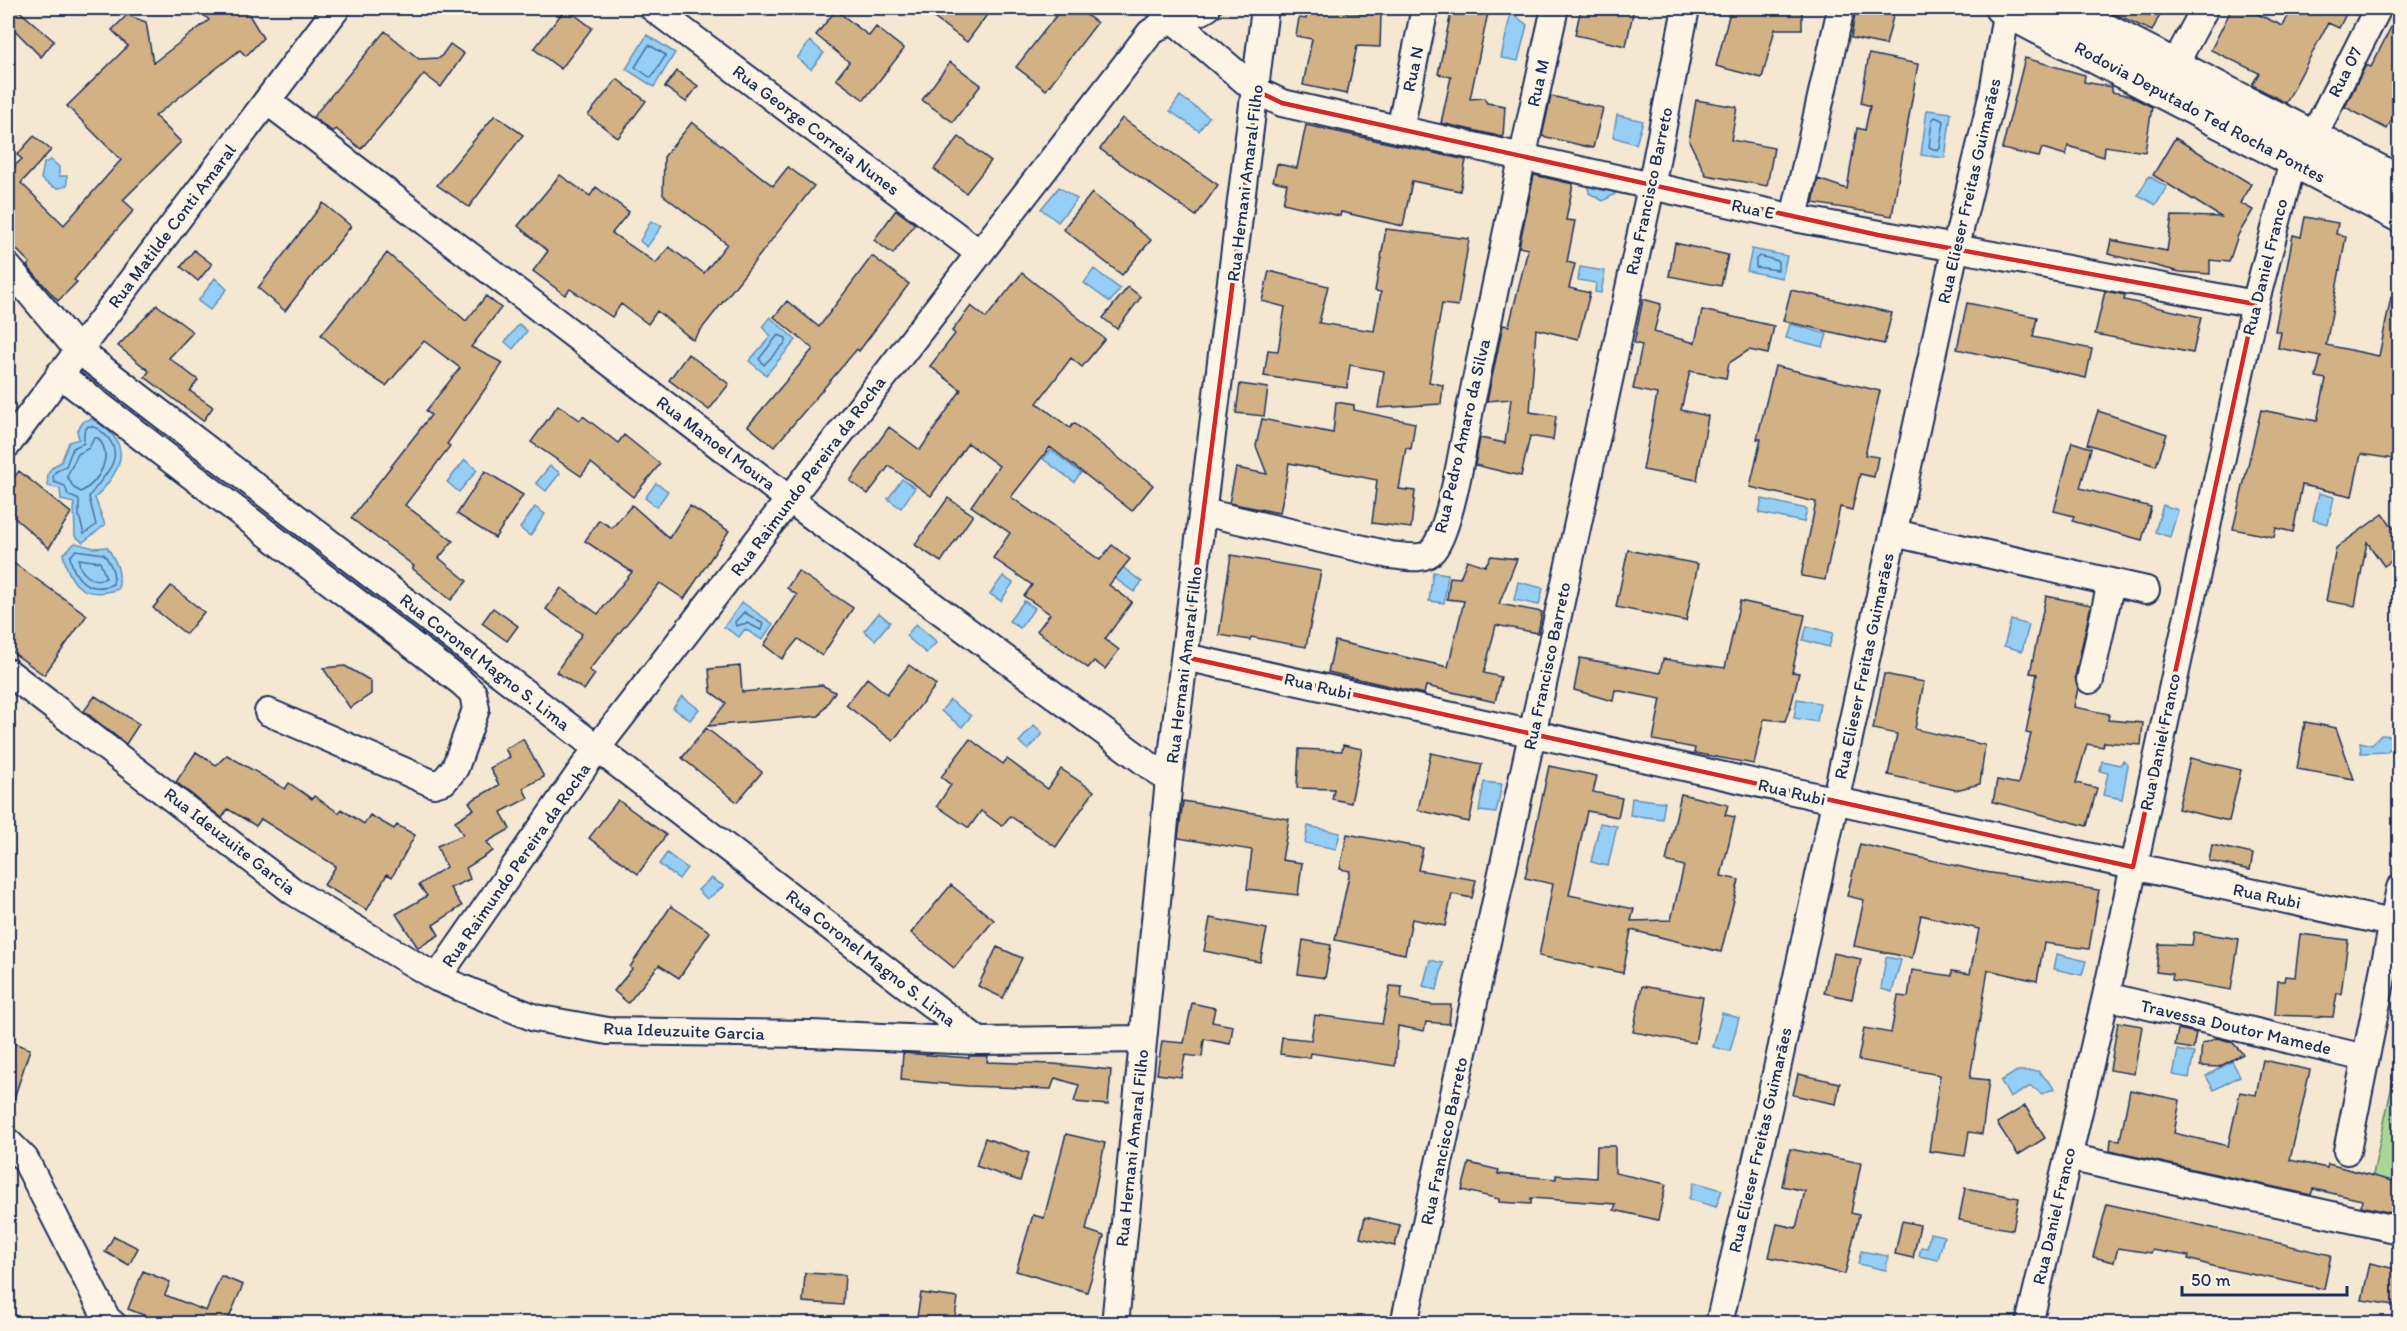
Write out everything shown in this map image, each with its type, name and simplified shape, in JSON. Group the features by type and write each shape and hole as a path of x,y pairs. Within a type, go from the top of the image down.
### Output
{"main road":[{"name":"Rodovia Deputado Ted Rocha Pontes","path":"2005,8 2400,216"},
{"name":"Rodovia Deputado Ted Rocha Pontes","path":"2063,8 2400,182"}],"street":[{"name":"Rua Matilde Conti Amaral","path":"8,444 337,8"},
{"name":"Rua George Correia Nunes","path":"653,8 978,252"},
{"name":"Rua Raimundo Pereira da Rocha","path":"437,978 597,748 726,585 978,252 1165,13 1202,11 1207,8"},
{"name":"Rua Hernani Amaral Filho","path":"1115,1323 1169,780 1257,91 1265,8"},
{"name":"Rua N","path":"1400,130 1425,8"},
{"name":"Rua M","path":"1521,158 1555,8"},
{"name":"Rua Francisco Barreto","path":"1404,1323 1651,187 1686,8"},
{"path":"1794,218 1841,8"},
{"name":"Rua Elieser Freitas Guimarães","path":"1719,1323 1955,250 1993,93 2005,8"},
{"path":"2175,64 2205,8"},
{"name":"Rua 07","path":"2313,137 2378,8"},
{"name":"Rua E","path":"1165,13 1257,91 1282,103 1794,218 1955,250 2255,304"},
{"name":"Rua Manoel Moura","path":"267,101 789,499 1169,780"},
{"name":"Rua Pedro Amaro da Silva","path":"1203,512 1390,555 1420,558 1432,552 1443,529 1458,470 1521,158"},
{"name":"Rua Daniel Franco","path":"2029,1323 2106,996 2255,304 2293,161"},
{"name":"Rua Coronel Magno S. Lima","path":"8,267 78,350 979,1041"},
{"path":"59,374 460,682 473,693 476,709 455,768 444,782 434,784 268,712"},
{"path":"1894,533 2146,590"},
{"path":"2090,680 2111,582"},
{"name":"Rua Rubi","path":"1185,657 1834,802 2396,924"},
{"name":"Rua Ideuzuite Garcia","path":"8,672 294,892 437,978 535,1018 608,1031 811,1034 979,1041 1143,1040"},
{"path":"2347,1150 2365,1058 2396,924 2400,888"},
{"name":"Travessa Doutor Mamede","path":"2106,996 2365,1058"},
{"path":"8,1142 25,1159 107,1318 112,1323"},
{"path":"2068,1157 2400,1230"}],"highlighted area":[{"path":"1257,91 1282,103 1878,235 2255,304 2133,867 1185,657"}],"green space":[{"path":"2399,1052 2399,1186 2372,1179"}],"water":[{"path":"1511,12 1527,25 1518,61 1501,58"},
{"path":"647,35 675,53 654,87 626,69"},
{"path":"810,41 824,53 811,69 797,58"},
{"path":"1180,96 1209,117 1199,131 1170,111"},
{"path":"1927,110 1951,113 1945,158 1921,155"},
{"path":"1617,115 1643,121 1636,144 1613,137"},
{"path":"51,160 59,167 59,176 67,176 67,185 60,188 54,187 41,179 44,163"},
{"path":"2149,176 2167,187 2156,205 2138,195"},
{"path":"1587,180 1617,183 1615,194 1603,201 1589,193"},
{"path":"1059,187 1077,199 1058,222 1041,209"},
{"path":"651,221 662,226 647,247 640,241"},
{"path":"1752,249 1787,256 1782,278 1747,271"},
{"path":"1580,267 1605,271 1601,293 1595,292 1596,283 1578,280"},
{"path":"1094,269 1120,289 1110,302 1084,283"},
{"path":"215,278 227,289 210,310 198,301"},
{"path":"770,317 796,340 766,375 749,361 771,336 762,327"},
{"path":"519,324 527,331 513,349 505,342"},
{"path":"1790,324 1827,334 1823,347 1786,338"},
{"path":"92,419 115,437 120,457 118,467 112,477 95,498 105,525 83,542 75,536 74,503 61,500 60,489 48,486 48,478 49,471 61,462 69,442 79,439 77,431 84,421"},
{"path":"1051,450 1081,473 1074,482 1043,459"},
{"path":"465,460 477,470 459,492 447,482"},
{"path":"550,466 560,473 546,491 536,483"},
{"path":"902,479 915,488 901,508 888,499"},
{"path":"656,483 668,491 657,507 645,498"},
{"path":"2319,493 2334,497 2328,524 2313,520"},
{"path":"1762,499 1807,509 1804,522 1759,513"},
{"path":"2163,505 2178,510 2170,537 2155,532"},
{"path":"535,507 545,514 530,536 520,528"},
{"path":"75,543 94,548 107,547 117,566 118,589 96,593 81,588 75,582 70,575 63,554"},
{"path":"1121,566 1142,582 1134,592 1113,577"},
{"path":"1433,572 1448,574 1444,603 1429,601"},
{"path":"1003,576 1013,583 1001,601 990,594"},
{"path":"1518,582 1543,588 1539,605 1514,600"},
{"path":"1024,601 1035,608 1020,628 1009,621"},
{"path":"742,602 773,624 762,640 745,629 739,637 724,627"},
{"path":"879,613 890,622 875,640 864,631"},
{"path":"2011,620 2029,625 2022,651 2004,646"},
{"path":"916,624 937,642 926,653 906,636"},
{"path":"1807,626 1833,633 1829,647 1803,640"},
{"path":"682,696 699,709 690,720 673,708"},
{"path":"1797,699 1820,703 1817,722 1794,718"},
{"path":"950,700 971,716 962,727 941,711"},
{"path":"1034,725 1043,733 1028,750 1019,742"},
{"path":"2381,735 2393,736 2392,746 2387,752 2361,753 2360,742 2372,745"},
{"path":"2102,761 2120,765 2123,761 2128,765 2122,799 2103,795 2108,773 2100,771"},
{"path":"1484,782 1502,784 1496,813 1479,811"},
{"path":"1632,798 1665,802 1662,819 1630,815"},
{"path":"1600,823 1617,826 1608,866 1591,862"},
{"path":"1308,826 1340,833 1336,849 1305,843"},
{"path":"667,853 687,868 679,879 659,864"},
{"path":"711,878 724,886 707,899 698,890"},
{"path":"2057,954 2086,961 2082,975 2054,969"},
{"path":"1886,957 1901,960 1892,992 1881,989"},
{"path":"1430,960 1443,963 1437,990 1423,986"},
{"path":"1722,1013 1739,1018 1730,1051 1713,1047"},
{"path":"2178,1050 2194,1053 2189,1078 2173,1075"},
{"path":"2232,1061 2240,1076 2214,1090 2206,1076"},
{"path":"2017,1071 2038,1071 2055,1088 2042,1094 2031,1086 2010,1098 2001,1081"},
{"path":"1694,1182 1722,1190 1716,1207 1689,1199"},
{"path":"1930,1233 1944,1236 1938,1260 1919,1256 1921,1247 1927,1248"},
{"path":"1861,1251 1888,1256 1886,1270 1858,1264"}],"building":[{"path":"8,8 16,8 54,41 41,57 8,23"},
{"path":"196,8 245,8 263,38 246,56 240,50 155,116 181,142 123,200 134,210 74,280 77,282 58,301 27,266 30,263 8,241 8,169 9,171 22,159 17,155 34,136 51,150 21,183 64,225 121,160 67,106 128,46 112,30 127,15 146,22 153,63 209,20"},
{"path":"566,8 592,28 561,69 534,49"},
{"path":"941,8 992,8 967,42 934,18"},
{"path":"1062,8 1077,8 1097,23 1046,90 1016,67"},
{"path":"1307,8 1346,8 1346,12 1381,14 1380,47 1357,46 1347,94 1303,85 1312,39 1296,36 1299,18 1306,19"},
{"path":"1452,8 1489,8 1470,99 1484,98 1487,103 1505,106 1503,137 1441,123 1451,77 1438,74"},
{"path":"1581,8 1634,8 1626,46 1575,35"},
{"path":"1731,8 1802,8 1802,29 1775,29 1762,78 1716,66"},
{"path":"1856,8 1895,8 1886,45 1851,38"},
{"path":"2102,8 2163,8 2152,31"},
{"path":"2232,8 2244,8 2283,26 2292,8 2349,8 2339,28 2328,23 2286,103 2252,85 2259,73 2211,50"},
{"path":"2400,9 2400,104 2387,129 2345,107 2366,65 2371,67"},
{"path":"836,10 869,36 876,27 904,49 864,100 836,79 849,62 816,35"},
{"path":"385,31 419,59 440,58 450,44 464,54 441,87 424,74 361,149 336,129 333,132 313,117"},
{"path":"1869,54 1918,64 1892,216 1813,203 1818,179 1847,189 1857,128 1865,130 1870,106 1861,103"},
{"path":"2025,58 2085,75 2084,82 2112,87 2112,92 2130,96 2152,107 2145,152 2105,146 2104,157 2068,146 2066,155 2042,148 2039,157 2002,149"},
{"path":"950,62 981,85 953,122 922,100"},
{"path":"677,71 698,86 686,102 665,87"},
{"path":"617,79 646,101 618,138 588,115"},
{"path":"1551,96 1603,108 1593,148 1542,136"},
{"path":"1696,100 1737,107 1731,140 1774,148 1767,186 1706,175 1689,141"},
{"path":"495,115 523,135 469,207 437,185"},
{"path":"1122,118 1218,185 1196,216 1100,149"},
{"path":"692,122 773,186 788,167 814,186 693,340 657,311 648,324 621,304 612,317 570,289 565,295 533,271 548,251 518,226 560,175 590,196 596,187 629,212 612,233 656,263 669,247 704,273 727,244 663,195 664,157"},
{"path":"1306,125 1466,160 1460,191 1412,181 1403,226 1341,212 1340,216 1283,203 1287,184 1273,181 1277,164 1297,168"},
{"path":"959,137 991,161 966,193 934,169"},
{"path":"2175,138 2251,184 2240,203 2253,210 2238,235 2229,262 2210,260 2210,274 2180,272 2108,254 2111,240 2167,251 2172,216 2221,217 2153,175"},
{"path":"1534,175 1573,184 1566,220 1575,221 1567,262 1575,264 1569,288 1590,293 1578,339 1536,329 1530,412 1556,416 1553,440 1530,436 1521,476 1475,465 1480,438 1505,443 1511,399 1487,401 1503,325 1509,326 1528,249 1519,247"},
{"path":"1092,193 1151,240 1122,275 1063,229"},
{"path":"323,203 351,226 285,311 258,288"},
{"path":"896,210 915,224 893,254 874,240"},
{"path":"2305,217 2338,223 2336,234 2346,236 2326,345 2379,356 2391,297 2400,298 2400,460 2361,454 2352,496 2302,485 2293,532 2276,528 2274,537 2233,529 2261,410 2317,421 2326,379 2316,377 2321,356 2278,348 2281,332 2275,331 2293,235 2301,237"},
{"path":"1386,229 1469,239 1458,306 1442,304 1429,382 1443,385 1441,404 1378,408 1384,371 1350,365 1347,388 1264,376 1268,350 1278,351 1285,307 1262,301 1269,271 1328,286 1319,323 1374,331 1381,292 1375,291"},
{"path":"1675,243 1728,255 1721,286 1669,276"},
{"path":"194,250 212,264 198,281 181,267"},
{"path":"387,253 466,321 486,296 501,308 471,347 503,363 447,444 450,446 405,505 453,541 439,558 467,581 451,600 412,568 414,566 351,518 431,415 426,411 460,368 424,341 386,386 360,369 321,335"},
{"path":"872,256 909,284 859,351 857,349 774,447 748,426 813,349 774,317 787,301 819,327"},
{"path":"1022,273 1105,339 1082,367 1071,358 1037,403 1070,428 1074,423 1153,485 1132,511 1050,447 1011,497 1100,560 1112,545 1130,559 1109,585 1132,602 1105,639 1119,650 1105,669 1094,661 1088,668 1037,631 1050,614 1024,596 1032,585 993,558 1010,533 971,506 999,466 968,443 931,496 889,466 868,494 850,481 889,427 920,450 961,390 930,366 955,334 952,331 971,306 986,318"},
{"path":"1128,287 1141,297 1117,329 1103,318"},
{"path":"1791,290 1892,313 1884,344 1783,321"},
{"path":"2105,291 2125,295 2124,300 2201,317 2193,353 2095,334"},
{"path":"1643,299 1661,304 1654,332 1695,343 1702,310 1774,326 1768,354 1749,350 1729,363 1726,378 1690,371 1681,410 1708,416 1697,480 1643,470 1657,394 1633,389 1642,345 1634,343"},
{"path":"1967,303 2037,317 2033,337 2092,349 2086,378 1957,349"},
{"path":"157,305 193,332 169,358 198,380 190,391 213,407 203,421 145,377 149,371 118,346"},
{"path":"688,354 729,384 709,410 669,380"},
{"path":"1775,366 1880,391 1865,455 1878,457 1874,477 1860,474 1852,510 1840,507 1825,580 1801,576 1816,502 1750,487 1761,439 1757,439"},
{"path":"1240,384 1268,388 1264,416 1236,413"},
{"path":"1336,402 1354,405 1354,410 1415,423 1411,449 1406,448 1399,489 1415,491 1411,528 1372,523 1377,480 1289,463 1280,513 1229,503 1236,468 1267,474 1256,446 1262,419 1333,433"},
{"path":"558,405 580,420 583,416 618,443 624,435 660,464 633,497 591,463 581,476 531,442"},
{"path":"2098,411 2167,434 2156,466 2087,444"},
{"path":"2072,442 2091,448 2080,488 2151,507 2142,540 2072,521 2074,516 2054,511"},
{"path":"19,471 71,513 49,548 8,512 8,485"},
{"path":"485,471 523,495 495,538 457,514"},
{"path":"948,498 973,515 941,562 915,545"},
{"path":"632,505 669,538 690,506 729,531 684,599 660,583 589,670 595,674 584,690 556,672 582,634 546,609 561,588 598,614 632,572 585,541 599,520 612,528"},
{"path":"2383,514 2400,537 2400,555 2384,566 2367,542 2355,606 2326,601 2336,548"},
{"path":"1628,550 1698,564 1686,621 1616,607"},
{"path":"1231,555 1321,571 1306,647 1251,637 1250,640 1219,635"},
{"path":"1491,556 1517,559 1499,604 1542,612 1538,633 1496,625 1484,673 1501,677 1495,702 1426,686 1424,694 1328,672 1335,641 1448,667 1464,601 1447,599 1450,577 1460,578 1467,560 1485,566"},
{"path":"8,559 87,615 44,675 8,649"},
{"path":"798,571 853,608 822,656 798,639 782,659 764,645 797,595 787,588"},
{"path":"171,586 204,612 186,634 153,608"},
{"path":"2046,596 2091,605 2075,677 2078,688 2074,707 2109,714 2108,720 2143,723 2141,745 2104,742 2103,747 2087,744 2076,783 2097,788 2087,826 1993,802 1997,780 2018,784 2031,734 2026,733 2037,674 2030,673"},
{"path":"1740,601 1805,615 1792,672 1799,673 1792,702 1785,721 1764,719 1754,764 1694,753 1695,748 1653,740 1661,699 1615,690 1613,701 1574,690 1580,658 1660,673 1663,659 1725,668"},
{"path":"493,608 518,626 507,641 482,623"},
{"path":"909,665 936,685 893,741 846,705 867,678 887,694"},
{"path":"345,666 371,681 371,694 350,708 323,668"},
{"path":"740,666 742,692 822,685 835,692 819,716 708,726 726,703 711,692 709,669"},
{"path":"1884,674 1924,682 1915,729 1985,745 1980,784 1956,790 1888,775 1897,734 1873,729"},
{"path":"95,696 139,724 126,744 84,711"},
{"path":"2305,722 2336,728 2354,779 2297,769"},
{"path":"706,728 762,772 737,802 682,758"},
{"path":"523,739 544,777 523,788 528,798 501,812 510,829 487,842 493,851 466,868 470,879 450,888 462,906 433,925 439,935 418,948 396,914 427,896 419,885 446,867 437,846 463,835 455,821 474,809 469,802 499,785 490,768 510,757 505,749"},
{"path":"970,739 1003,764 1007,759 1048,789 1061,769 1094,791 1056,847 1010,816 1002,826 981,811 969,828 937,806 951,785 941,777"},
{"path":"1343,745 1362,749 1351,803 1332,799 1334,789 1297,788 1299,749 1342,751"},
{"path":"196,752 216,765 227,755 285,789 289,783 312,799 314,796 339,813 341,809 364,824 370,815 394,829 397,825 415,835 392,877 387,874 367,910 324,885 336,866 261,819 256,826 228,809 222,818 176,782"},
{"path":"1431,753 1482,764 1469,822 1418,810"},
{"path":"2190,758 2241,770 2229,821 2178,809"},
{"path":"1549,766 1597,776 1593,792 1622,798 1618,817 1587,811 1569,895 1634,909 1631,921 1671,920 1684,866 1666,861 1681,794 1728,805 1725,815 1735,817 1721,876 1739,880 1721,952 1631,930 1623,973 1539,956 1553,884 1525,878"},
{"path":"618,800 666,835 638,874 589,838"},
{"path":"1183,801 1289,819 1282,860 1302,863 1298,895 1247,889 1252,850 1178,838"},
{"path":"1347,834 1423,848 1418,870 1476,880 1472,898 1452,894 1445,926 1412,919 1405,954 1335,940 1350,871 1340,869"},
{"path":"1860,844 1979,871 2099,890 2089,949 2044,943 2037,981 1988,970 1970,1078 1989,1080 1982,1134 1969,1132 1965,1156 1929,1151 1940,1075 1858,1060 1864,1028 1891,1033 1898,996 1908,997 1912,970 1952,976 1952,971 1970,974 1979,929 1921,915 1912,958 1854,946 1864,900 1847,896"},
{"path":"2212,845 2253,854 2250,870 2209,861"},
{"path":"951,885 994,920 954,968 911,933"},
{"path":"671,906 710,932 679,978 659,965 628,1003 614,991 632,969 630,967"},
{"path":"1210,918 1267,929 1260,962 1204,951"},
{"path":"2194,932 2239,939 2231,990 2172,980 2173,974 2156,972 2159,944 2192,945"},
{"path":"2300,934 2348,940 2341,994 2337,993 2333,1017 2275,1015 2278,981 2284,981 2285,976 2295,977"},
{"path":"1303,940 1331,945 1325,978 1298,974"},
{"path":"997,947 1022,958 1003,998 978,986"},
{"path":"1833,953 1861,959 1852,999 1824,993"},
{"path":"1390,986 1402,987 1401,999 1432,1005 1451,1005 1449,1024 1426,1022 1424,1031 1398,1026 1395,1066 1311,1053 1310,1058 1280,1054 1282,1037 1311,1040 1315,1015 1382,1024"},
{"path":"1642,986 1703,997 1695,1043 1633,1032"},
{"path":"1192,1003 1215,1008 1212,1022 1233,1026 1230,1044 1204,1039 1202,1057 1185,1055 1181,1077 1157,1074 1162,1041 1184,1043"},
{"path":"2118,1022 2142,1026 2134,1074 2110,1070"},
{"path":"2178,1029 2196,1033 2193,1049 2175,1046"},
{"path":"2217,1038 2232,1042 2243,1054 2219,1067 2200,1066 2202,1044"},
{"path":"8,1041 30,1049 11,1108 8,1107"},
{"path":"903,1053 969,1058 969,1056 988,1056 987,1062 1054,1064 1111,1070 1108,1105 1074,1102 1079,1085 1055,1078 1051,1089 968,1086 901,1080"},
{"path":"2263,1060 2310,1070 2290,1160 2327,1168 2328,1164 2400,1183 2400,1215 2361,1206 2362,1200 2313,1189 2311,1195 2110,1151 2111,1139 2120,1140 2130,1090 2180,1100 2174,1133 2228,1146 2240,1092 2256,1095"},
{"path":"1798,1074 1840,1083 1836,1104 1793,1095"},
{"path":"2025,1106 2045,1138 2018,1155 1997,1123"},
{"path":"1066,1134 1105,1143 1086,1230 1104,1236 1087,1292 1016,1271 1033,1215 1044,1218"},
{"path":"985,1138 1029,1153 1020,1181 976,1166"},
{"path":"1597,1146 1615,1146 1615,1173 1666,1184 1658,1220 1614,1210 1616,1204 1531,1198 1531,1204 1499,1202 1499,1199 1462,1190 1469,1163 1499,1170 1498,1174 1556,1179 1556,1175 1596,1178"},
{"path":"1790,1149 1861,1163 1851,1213 1859,1215 1845,1274 1769,1257 1777,1224 1796,1228 1805,1191 1782,1186"},
{"path":"1965,1188 2019,1198 2013,1230 1959,1220"},
{"path":"2107,1204 2331,1255 2324,1289 2216,1267 2188,1259 2189,1256 2152,1250 2151,1253 2118,1248 2114,1262 2093,1257"},
{"path":"1365,1217 1400,1225 1395,1246 1360,1238"},
{"path":"1902,1221 1920,1225 1913,1258 1895,1254"},
{"path":"114,1236 138,1248 129,1265 105,1252"},
{"path":"2370,1263 2400,1270 2400,1306 2362,1300"},
{"path":"143,1271 170,1282 165,1295 206,1311 221,1276 243,1285 228,1320 235,1323 164,1323 128,1309"},
{"path":"805,1273 845,1275 843,1305 803,1302"},
{"path":"921,1293 958,1298 954,1323 916,1323"}]}
